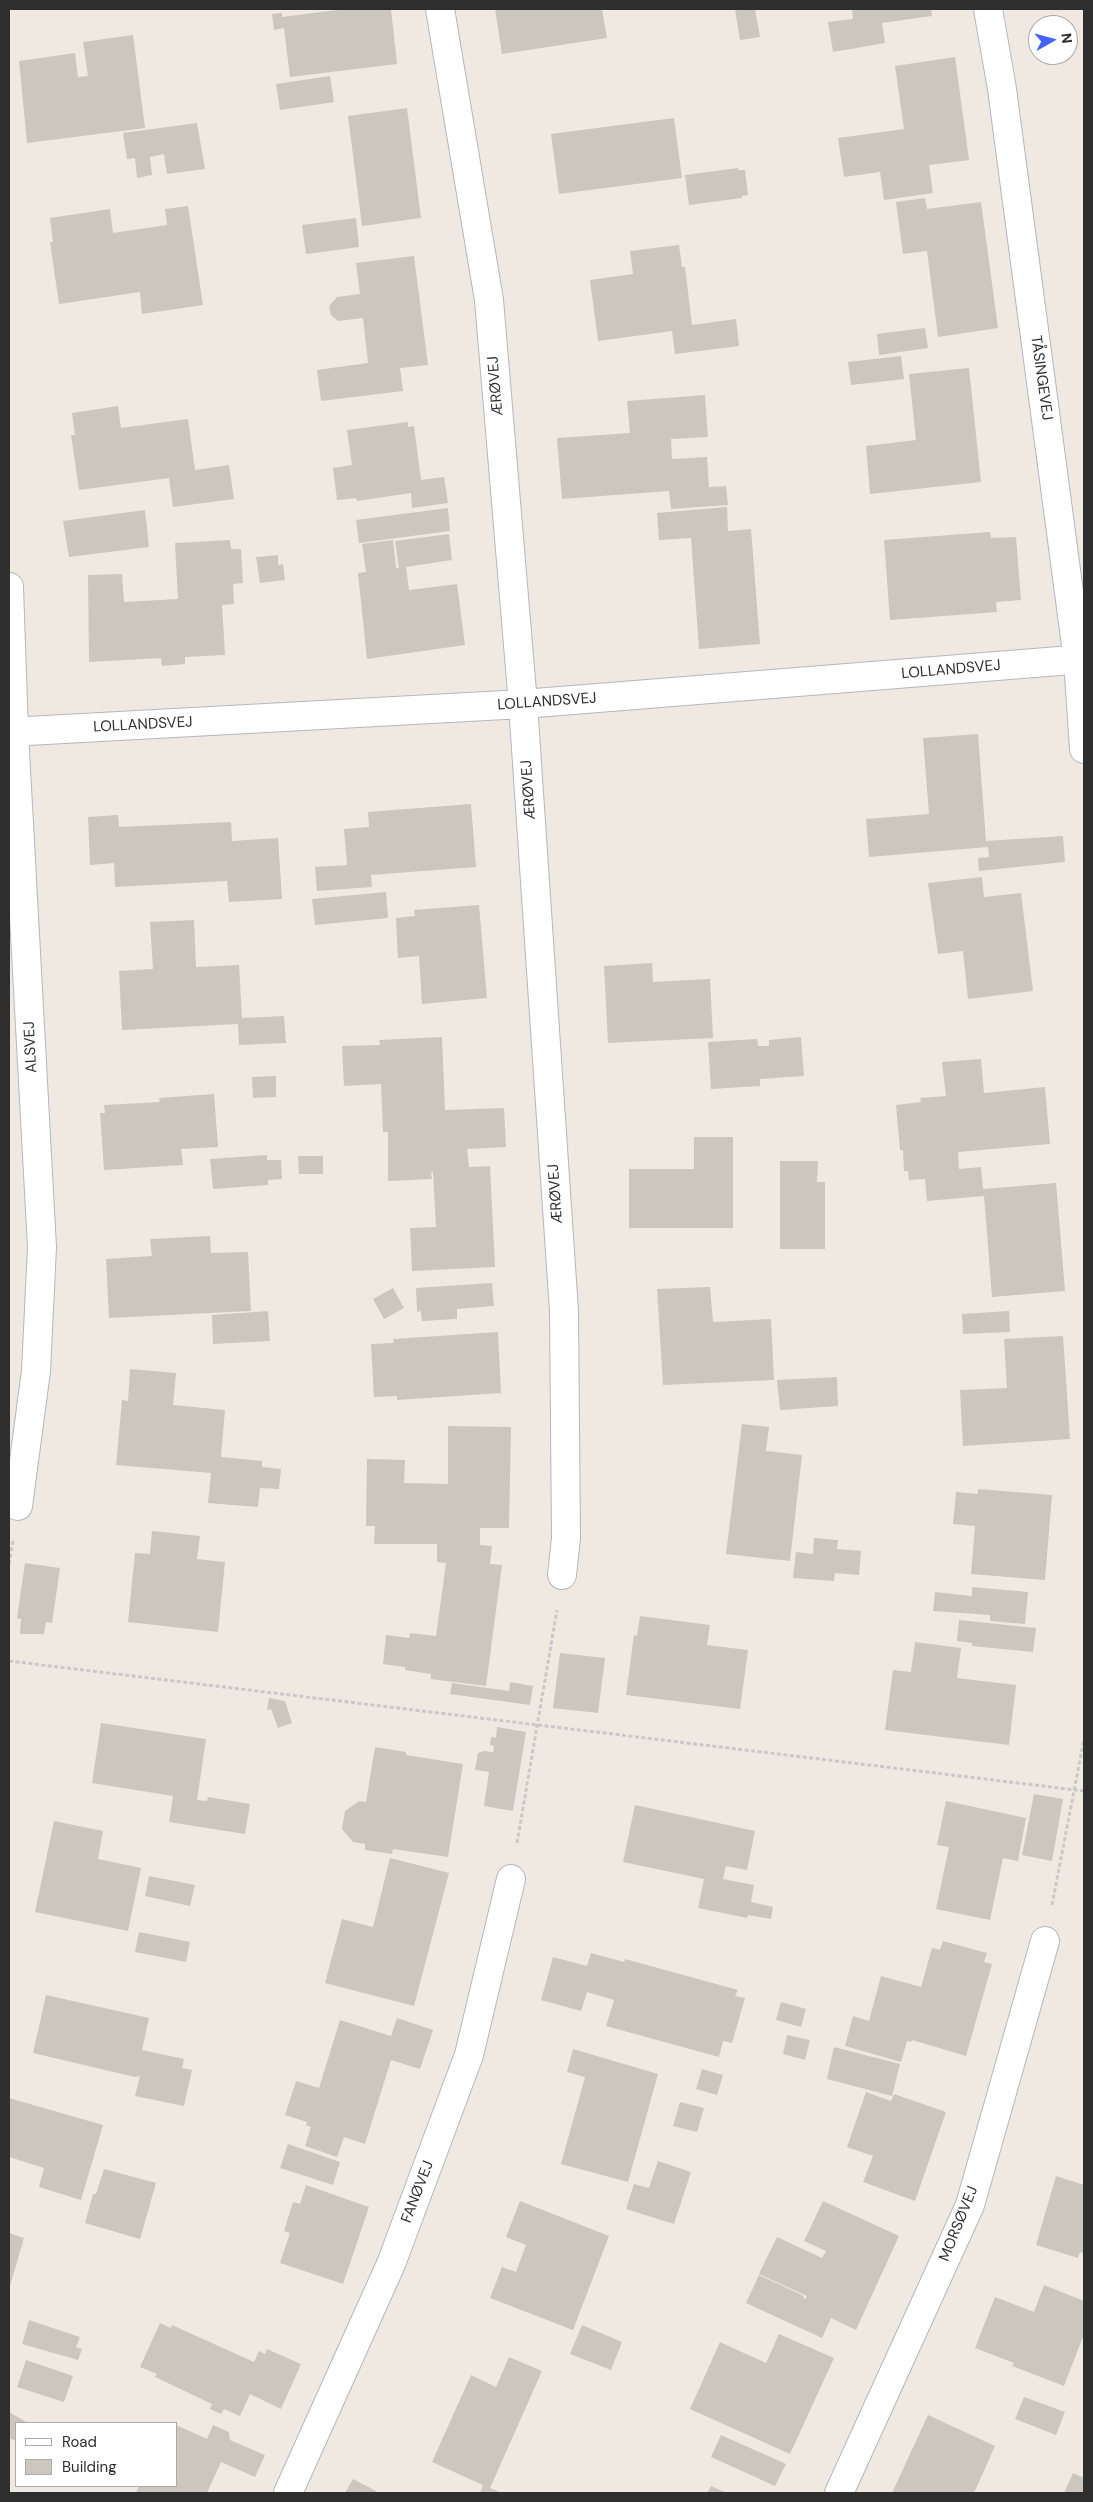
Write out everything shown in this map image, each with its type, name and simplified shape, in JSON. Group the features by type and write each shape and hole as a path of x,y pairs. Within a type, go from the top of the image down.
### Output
{"street":[{"name":"ÆRØVEJ","path":"440,9 489,300 523,704 564,1311 566,1538 562,1575"},
{"name":"TÅSINGEVEJ","path":"988,9 1004,99 1081,660 1084,749"},
{"name":"ALSVEJ","path":"9,587 11,732 42,1247 36,1371 18,1506"},
{"name":"LOLLANDSVEJ","path":"11,732 523,704 1081,660"},
{"name":"FANØVEJ","path":"288,2493 391,2264 469,2055 511,1878"},
{"name":"MORSØVEJ","path":"838,2493 970,2205 1045,1941"}],"path":[{"path":"511,1878 562,1575"},
{"path":"9,1661 1084,1791"},
{"path":"1045,1941 1084,1739"}],"building":[{"path":"345,9 391,9 397,64 290,77 284,28 274,30 272,14 282,13 282,17"},
{"path":"495,9 602,9 607,38 502,54"},
{"path":"735,9 755,9 760,37 740,40"},
{"path":"852,9 931,9 932,16 882,23 885,43 833,52 828,22 853,19"},
{"path":"133,35 145,128 27,143 19,61 75,53 78,77 88,76 83,42"},
{"path":"955,57 969,160 929,165 933,193 884,200 880,172 844,177 838,138 904,129 895,66"},
{"path":"330,76 334,102 280,110 276,84"},
{"path":"407,108 421,218 362,226 348,116"},
{"path":"674,118 682,178 559,194 551,134"},
{"path":"197,123 205,169 167,174 164,154 150,157 152,175 137,178 135,158 127,159 123,133"},
{"path":"738,168 738,170 745,170 748,195 742,196 742,198 689,205 685,175"},
{"path":"925,198 927,209 981,202 998,328 938,337 927,251 903,254 896,202"},
{"path":"188,206 203,305 142,314 140,292 59,304 50,242 53,242 50,218 110,209 113,233 167,225 165,209"},
{"path":"356,218 359,247 306,254 302,225"},
{"path":"679,245 682,267 685,267 692,325 736,319 739,346 675,354 672,331 598,341 590,280 633,274 630,251"},
{"path":"414,256 428,365 400,368 403,391 321,401 317,370 368,363 363,318 338,321 331,315 329,306 337,297 360,294 356,263"},
{"path":"925,328 928,348 879,355 877,334"},
{"path":"901,356 904,379 851,385 848,362"},
{"path":"969,368 981,482 870,494 866,446 916,440 909,374"},
{"path":"705,395 708,437 671,439 672,459 707,457 709,487 726,486 728,505 671,509 669,491 562,499 557,438 630,433 627,401"},
{"path":"118,406 121,428 188,419 195,470 229,465 234,499 173,507 169,478 79,490 71,435 75,435 72,413"},
{"path":"408,422 408,427 414,426 421,480 444,477 448,503 412,508 411,493 357,501 356,498 337,500 333,468 352,465 347,430"},
{"path":"727,507 728,531 751,529 760,644 699,649 691,538 659,540 657,513"},
{"path":"448,508 450,531 359,543 356,520"},
{"path":"145,510 149,547 69,557 63,521"},
{"path":"990,532 991,538 1016,537 1021,600 996,602 997,612 890,620 884,540"},
{"path":"449,534 452,560 406,567 409,590 457,584 465,645 367,659 358,573 366,572 362,544 393,540 396,568 399,568 395,541"},
{"path":"230,540 231,549 241,549 243,583 233,584 234,604 222,605 225,655 185,657 185,664 162,666 161,658 89,662 88,575 122,574 124,602 178,599 175,543"},
{"path":"278,555 278,565 283,564 285,580 260,583 256,557"},
{"path":"978,734 986,841 1063,836 1065,862 979,871 978,858 989,857 988,847 869,857 866,819 929,814 923,738"},
{"path":"471,804 476,867 371,875 372,887 317,891 315,867 347,865 344,829 369,827 368,812"},
{"path":"118,815 119,827 231,822 232,841 278,838 282,899 229,902 227,881 115,887 114,863 90,865 88,817"},
{"path":"982,877 984,897 1021,893 1033,991 968,999 963,951 938,954 928,883"},
{"path":"386,892 388,918 315,925 312,899"},
{"path":"479,905 487,998 422,1004 419,956 398,958 396,918 415,916 414,910"},
{"path":"194,920 196,967 239,965 242,1018 284,1016 286,1043 239,1045 238,1024 122,1030 119,971 153,969 150,922"},
{"path":"652,963 653,982 710,979 713,1038 608,1043 604,966"},
{"path":"442,1037 445,1110 504,1108 506,1147 467,1149 469,1167 490,1166 495,1267 412,1271 410,1228 436,1227 433,1172 431,1173 432,1179 388,1181 388,1132 383,1132 381,1084 344,1086 342,1046 380,1045 379,1040"},
{"path":"801,1037 804,1076 760,1079 760,1086 711,1089 708,1042 757,1039 758,1046 769,1046 769,1040"},
{"path":"981,1059 984,1093 1045,1087 1050,1144 958,1152 959,1169 981,1167 983,1189 1056,1183 1065,1291 992,1297 984,1196 927,1201 925,1179 909,1180 908,1171 904,1171 903,1150 900,1150 896,1105 921,1102 920,1098 946,1096 942,1062"},
{"path":"276,1076 276,1097 253,1098 252,1077"},
{"path":"214,1094 218,1147 181,1149 183,1165 104,1170 100,1113 105,1113 104,1105 160,1102 159,1098"},
{"path":"694,1137 733,1137 733,1228 629,1228 629,1169 694,1169"},
{"path":"267,1155 267,1160 281,1160 282,1179 268,1180 268,1185 213,1189 210,1159"},
{"path":"298,1156 323,1156 323,1174 299,1174"},
{"path":"780,1161 818,1161 817,1182 825,1182 825,1249 780,1249"},
{"path":"210,1236 211,1253 248,1252 251,1311 109,1318 106,1259 152,1256 150,1239"},
{"path":"492,1283 494,1306 457,1309 457,1319 422,1321 421,1311 417,1312 416,1288"},
{"path":"710,1287 713,1322 771,1319 774,1380 663,1385 657,1289"},
{"path":"393,1288 404,1308 384,1319 373,1299"},
{"path":"268,1311 270,1341 213,1344 212,1315"},
{"path":"1009,1311 1010,1332 963,1334 962,1314"},
{"path":"498,1332 501,1393 397,1400 397,1396 374,1397 371,1344 394,1343 393,1339"},
{"path":"1063,1336 1070,1439 963,1446 960,1390 1007,1388 1004,1339"},
{"path":"130,1369 176,1373 173,1405 225,1410 221,1457 262,1461 262,1467 281,1469 279,1489 260,1488 258,1507 208,1503 211,1473 116,1465 122,1400 128,1401"},
{"path":"837,1377 838,1406 780,1410 777,1380"},
{"path":"742,1424 769,1427 766,1451 802,1455 790,1561 726,1554"},
{"path":"448,1426 511,1427 509,1528 480,1528 480,1545 492,1546 490,1564 502,1565 486,1686 431,1679 431,1674 405,1670 405,1667 383,1664 386,1635 409,1638 410,1633 436,1636 446,1563 437,1562 437,1544 374,1544 375,1526 366,1526 367,1459 405,1460 404,1483 448,1484"},
{"path":"978,1489 1052,1495 1045,1580 971,1574 975,1526 953,1524 956,1492 978,1494"},
{"path":"152,1531 200,1536 197,1559 225,1562 218,1632 128,1622 135,1553 150,1554"},
{"path":"814,1538 838,1540 837,1549 861,1551 859,1575 835,1573 834,1581 793,1578 796,1552 813,1554"},
{"path":"25,1563 60,1568 52,1623 46,1622 44,1634 20,1634 21,1619 17,1618"},
{"path":"972,1587 1028,1592 1025,1624 990,1621 990,1615 933,1611 935,1592 972,1596"},
{"path":"640,1616 710,1625 707,1645 748,1650 740,1709 626,1695 634,1635 637,1636"},
{"path":"959,1620 1036,1628 1033,1652 972,1646 972,1643 957,1641"},
{"path":"915,1642 961,1648 957,1678 1016,1685 1009,1745 885,1730 893,1670 911,1672"},
{"path":"560,1653 605,1658 598,1713 553,1708"},
{"path":"510,1682 533,1686 530,1705 450,1694 452,1683 509,1691"},
{"path":"269,1698 285,1701 292,1723 278,1728 271,1709 267,1710"},
{"path":"101,1723 206,1739 197,1800 207,1801 208,1797 250,1804 245,1834 169,1822 173,1796 92,1783"},
{"path":"497,1727 526,1732 513,1811 484,1806 489,1772 475,1770 478,1753 484,1751 493,1752 494,1746 490,1745 491,1737 496,1738"},
{"path":"375,1747 406,1752 406,1755 463,1764 448,1857 393,1849 392,1854 365,1850 365,1844 353,1842 342,1829 345,1811 359,1801 366,1802"},
{"path":"1034,1794 1063,1799 1052,1861 1022,1855"},
{"path":"946,1801 1026,1818 1018,1861 1003,1858 990,1920 936,1909 949,1847 937,1845"},
{"path":"635,1805 755,1831 747,1870 726,1866 723,1879 754,1885 751,1902 773,1907 771,1919 748,1915 747,1918 698,1908 704,1879 623,1862"},
{"path":"54,1821 103,1831 98,1859 141,1868 128,1931 35,1912"},
{"path":"390,1858 449,1873 414,2006 325,1983 342,1919 373,1927"},
{"path":"149,1876 195,1885 190,1906 145,1896"},
{"path":"139,1932 190,1942 186,1962 135,1952"},
{"path":"943,1941 987,1953 984,1962 992,1964 966,2056 912,2040 911,2042 907,2041 901,2062 845,2046 853,2016 869,2021 881,1976 921,1987 932,1948 940,1950"},
{"path":"591,1953 624,1962 625,1959 738,1990 735,1996 745,1998 732,2043 723,2041 719,2057 606,2026 614,2000 587,1992 581,2011 541,2000 553,1957 587,1966"},
{"path":"46,1995 149,2018 142,2050 184,2059 182,2068 192,2070 184,2106 135,2096 140,2076 135,2077 33,2053"},
{"path":"781,2002 806,2009 801,2027 776,2020"},
{"path":"397,2018 433,2030 420,2069 391,2060 365,2144 344,2137 337,2157 305,2146 311,2127 306,2125 307,2122 285,2115 296,2081 319,2088 340,2020 391,2036"},
{"path":"787,2035 810,2040 805,2060 783,2054"},
{"path":"834,2047 900,2064 892,2096 827,2079"},
{"path":"573,2049 658,2074 628,2182 561,2164 585,2077 567,2072"},
{"path":"702,2069 723,2075 717,2095 696,2089"},
{"path":"866,2092 891,2101 894,2094 946,2112 915,2201 863,2182 873,2156 847,2147"},
{"path":"9,2098 103,2125 81,2200 39,2187 44,2168 9,2157"},
{"path":"680,2102 704,2108 697,2132 673,2126"},
{"path":"288,2144 340,2162 333,2185 280,2168"},
{"path":"658,2161 691,2172 674,2224 626,2209 634,2184 649,2188"},
{"path":"104,2169 156,2183 140,2239 85,2223 93,2194 96,2194"},
{"path":"1056,2176 1084,2185 1084,2254 1080,2252 1078,2258 1036,2245"},
{"path":"306,2185 369,2207 343,2284 280,2263 290,2233 284,2231 293,2202 300,2204"},
{"path":"520,2201 609,2236 573,2330 490,2298 502,2267 516,2272 526,2245 506,2237"},
{"path":"823,2201 899,2236 856,2330 831,2318 822,2338 746,2303 759,2275 804,2296 803,2298 805,2299 807,2296 759,2274 777,2237 822,2258 826,2251 804,2241"},
{"path":"9,2233 24,2238 9,2289"},
{"path":"1044,2285 1084,2301 1084,2334 1064,2386 1012,2366 1014,2363 975,2348 995,2297 1034,2312"},
{"path":"29,2320 80,2337 76,2347 82,2349 78,2360 22,2344"},
{"path":"160,2323 171,2328 172,2325 254,2362 259,2351 265,2354 267,2349 301,2364 281,2409 250,2394 240,2416 224,2409 221,2414 210,2409 212,2404 155,2377 157,2374 140,2367"},
{"path":"582,2325 622,2342 611,2370 570,2354"},
{"path":"779,2334 834,2358 790,2454 690,2409 720,2342 766,2363"},
{"path":"509,2357 542,2371 490,2488 502,2493 480,2493 483,2485 432,2462 471,2375 496,2387"},
{"path":"26,2360 73,2376 64,2402 17,2387"},
{"path":"1024,2397 1065,2412 1056,2435 1015,2419"},
{"path":"9,2412 26,2422 15,2422 15,2441 9,2438"},
{"path":"928,2415 995,2446 974,2493 892,2493"},
{"path":"213,2425 229,2432 230,2440 265,2455 255,2477 221,2462 207,2493 136,2493 139,2487 178,2487 178,2426 207,2439"},
{"path":"721,2435 786,2464 775,2486 711,2457"},
{"path":"1073,2473 1084,2478 1084,2493 1064,2493"},
{"path":"353,2479 376,2491 375,2493 345,2493"},
{"path":"711,2486 727,2493 707,2493"}]}
